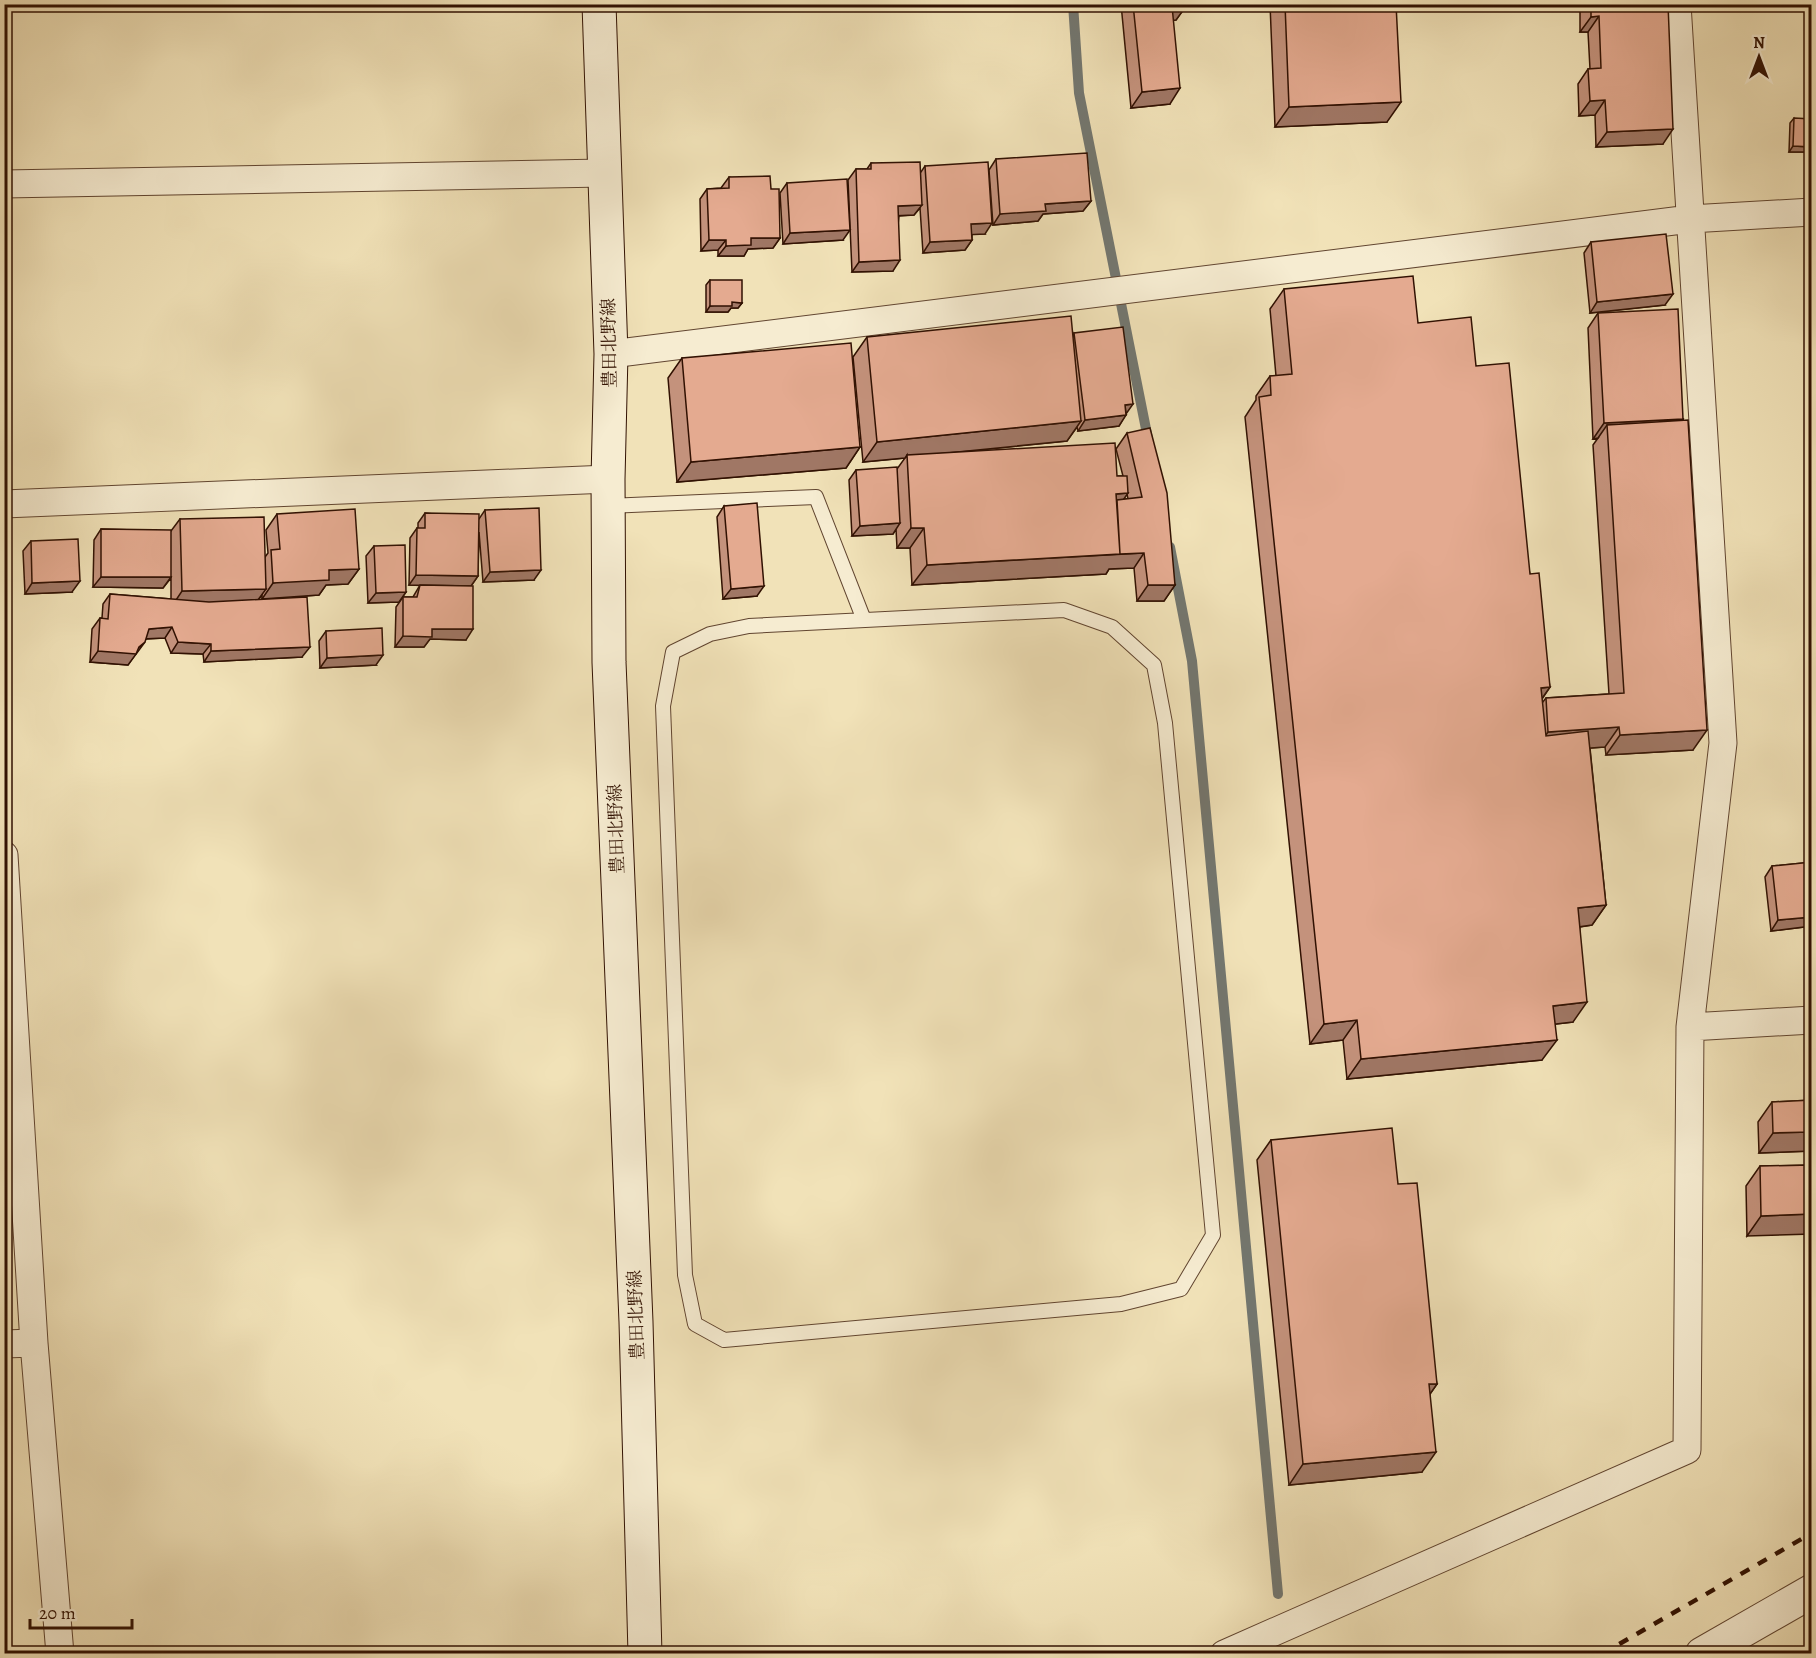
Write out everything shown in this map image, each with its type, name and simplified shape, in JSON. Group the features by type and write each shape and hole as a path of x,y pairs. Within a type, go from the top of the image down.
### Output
{"main road":[{"name":"豊田北野線","path":"599,4 611,354 608,493 609,662 636,1322 645,1653"},
{"path":"1702,1653 1812,1591"}],"street":[{"path":"1224,1653 1687,1449 1690,1027 1723,743 1677,4"},
{"path":"4,184 604,172"},
{"path":"611,354 1690,219 1812,212"},
{"path":"4,504 608,493"},
{"path":"4,855 34,1343 60,1653"},
{"path":"1690,1027 1812,1020"},
{"path":"4,1344 34,1343"}],"lane":[{"path":"608,493 816,497 864,620"},
{"path":"1064,610 1112,627 1154,665 1165,723 1213,1235 1181,1289 1121,1304 724,1340 695,1324 685,1275 663,706 673,652 710,634 749,626 864,620 1064,610"}],"building":[{"path":"1133,4 1187,4 1172,6 1180,88 1142,92"},
{"path":"1285,4 1396,4 1401,102 1289,107"},
{"path":"1591,4 1668,4 1673,129 1607,132 1605,100 1590,101 1588,69 1601,68 1599,16 1591,17"},
{"path":"1794,118 1812,119 1812,147 1793,146"},
{"path":"1087,153 1091,201 1045,204 1046,211 1000,214 996,159"},
{"path":"920,162 922,205 898,206 900,260 859,262 856,169 871,169 871,163"},
{"path":"988,162 992,223 971,224 972,240 930,242 925,166"},
{"path":"770,176 771,189 779,189 780,238 751,238 751,245 726,246 726,240 709,240 707,189 729,188 729,177"},
{"path":"847,179 850,230 790,233 787,183"},
{"path":"1666,234 1673,294 1597,302 1591,242"},
{"path":"1413,276 1418,323 1471,317 1476,366 1509,363 1530,574 1539,573 1550,687 1541,688 1546,736 1588,731 1606,905 1578,908 1587,1002 1553,1006 1557,1040 1361,1059 1357,1020 1324,1024 1259,397 1271,395 1270,376 1292,374 1284,289"},
{"path":"710,280 742,280 742,303 732,302 732,306 710,306"},
{"path":"1678,309 1683,419 1604,423 1598,313"},
{"path":"1071,316 1081,421 877,442 867,337"},
{"path":"1123,327 1133,404 1125,405 1126,415 1085,420 1074,333"},
{"path":"851,343 860,447 691,462 682,358"},
{"path":"1688,420 1707,730 1620,735 1619,727 1548,732 1546,698 1624,693 1607,425"},
{"path":"1150,428 1167,493 1175,585 1148,585 1144,553 1120,554 1117,500 1142,497 1127,433"},
{"path":"1115,443 1117,476 1127,476 1128,493 1116,494 1120,554 927,565 924,528 911,528 907,455"},
{"path":"897,467 900,523 860,526 856,470"},
{"path":"757,503 764,586 731,589 724,506"},
{"path":"539,508 541,570 490,572 485,510"},
{"path":"355,509 359,569 329,570 329,580 273,583 271,550 280,549 277,514"},
{"path":"425,513 479,514 478,576 416,575 417,528 425,528"},
{"path":"264,517 266,589 182,591 180,519"},
{"path":"101,529 171,530 171,577 101,577"},
{"path":"78,539 80,581 32,583 31,541"},
{"path":"405,545 406,592 376,593 374,546"},
{"path":"420,585 473,586 473,629 432,629 432,637 403,636 403,597 417,597"},
{"path":"110,594 209,602 307,597 310,647 211,651 211,644 178,642 172,627 149,629 145,642 136,654 98,651 100,618 108,619"},
{"path":"382,628 383,655 327,658 326,631"},
{"path":"1812,862 1812,917 1778,920 1772,866"},
{"path":"1812,1100 1812,1132 1773,1133 1772,1102"},
{"path":"1392,1128 1398,1184 1417,1183 1437,1384 1429,1384 1436,1452 1303,1464 1271,1140"},
{"path":"1812,1165 1812,1214 1761,1216 1760,1166"}],"waterway":[{"path":"1073,4 1079,93 1149,444"},
{"path":"1170,547 1192,661 1278,1594"}],"railway":[{"path":"1602,1654 1812,1533"}]}
